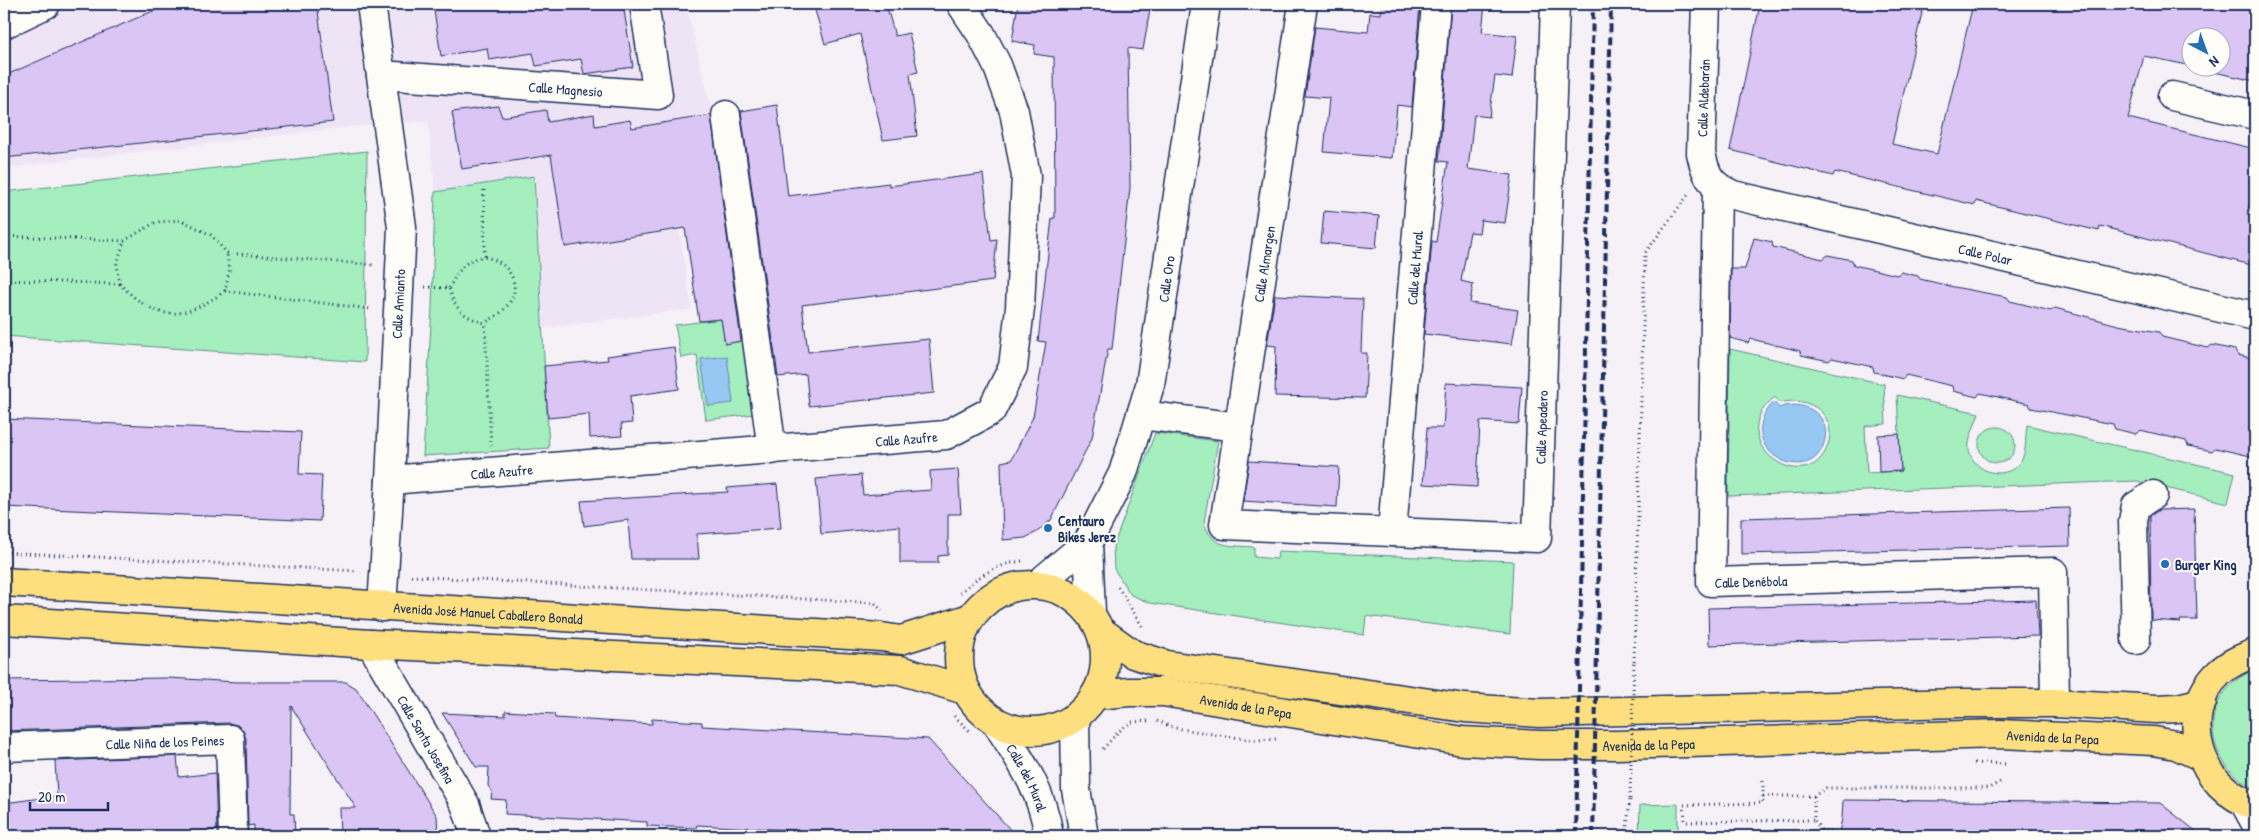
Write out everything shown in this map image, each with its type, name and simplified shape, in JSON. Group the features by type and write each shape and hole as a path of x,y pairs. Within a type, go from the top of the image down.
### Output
{"main road":[{"name":"Avenida José Manuel Caballero Bonald","path":"4,582 382,607 881,636 901,640 970,618"},
{"path":"1038,584 1058,589 1070,595 1096,622 1106,653 1104,675 1087,708 1057,727 1037,732 1016,730 996,722 978,708 965,690 959,666 960,641 970,618 983,603 999,592 1019,585 1038,584"},
{"path":"4,620 371,644 900,670 965,690"},
{"name":"Avenida de la Pepa","path":"1096,622 1133,654 1167,665 1465,708 1539,713 1612,713 1962,703 2055,703 2156,709 2178,708 2202,702"},
{"path":"2252,810 2223,789 2206,769 2198,746 2196,720 2204,695 2218,674 2238,659 2255,653"},
{"name":"Avenida de la Pepa","path":"1095,695 1163,692 1463,741 1540,745 1617,745 2000,734 2154,741 2176,745 2202,757"}],"street":[{"path":"4,24 46,4"},
{"name":"Calle Amianto","path":"371,4 402,227 382,607"},
{"name":"Calle Magnesio","path":"381,75 658,94 644,4"},
{"name":"Calle Azufre","path":"390,480 946,435 991,410 1013,367 1020,308 1026,176 1014,111 997,65 981,34 961,4"},
{"path":"981,34 986,4"},
{"name":"Calle Oro","path":"1038,584 1088,542 1123,473 1150,385 1206,4"},
{"name":"Calle Almargen","path":"1224,525 1303,4"},
{"name":"Calle del Mural","path":"1392,532 1436,4"},
{"name":"Calle Apeadero","path":"1224,525 1538,538 1555,4"},
{"name":"Calle Aldebarán","path":"1706,4 1701,153 1711,180"},
{"path":"2172,96 2255,115"},
{"path":"726,115 772,450"},
{"name":"Calle Polar","path":"1711,180 1733,195 2255,316"},
{"name":"Calle Denébola","path":"1711,180 1711,582 2053,572 2055,703"},
{"path":"1141,415 1239,427"},
{"path":"2136,640 2133,521 2136,506 2153,495"},
{"name":"Calle Oro","path":"1088,542 1096,622"},
{"name":"Calle Santa Josefina","path":"371,644 465,804 476,836"},
{"path":"1075,717 1076,789 1084,836"},
{"name":"Calle del Mural","path":"996,722 1028,772 1045,811 1049,836"},
{"name":"Calle Niña de los Peines","path":"4,747 230,739 233,836"}],"path":[{"path":"1626,836 1630,799 1645,253 1711,180"},
{"path":"484,190 485,256"},
{"path":"4,236 124,241 156,222 181,220 211,235 227,253 228,271 225,291"},
{"path":"124,241 117,264 120,284 135,300 156,312 179,314 202,306 225,291 398,312"},
{"path":"227,253 400,276 449,288"},
{"path":"485,256 501,262 509,271 514,284 512,298 502,313 485,323 470,319 459,309 452,299 449,288 457,274 468,262 485,256"},
{"path":"4,280 120,284"},
{"path":"485,323 493,472"},
{"path":"4,552 875,603"},
{"path":"1763,781 1763,803 1684,805 1685,822 1814,820"},
{"path":"1763,796 1814,796 1826,788 1989,788 2002,781"},
{"path":"1814,796 1814,820 1825,836"}],"shaded area":[{"path":"4,4 686,4 712,112 662,124 692,309 544,328 535,176 435,192 428,121 357,126 4,168"}],"green space":[{"path":"367,151 365,362 4,336 4,192"},
{"path":"534,176 549,448 423,456 432,308 435,192"},
{"path":"721,319 725,343 745,341 754,414 706,420 697,355 681,358 675,325"},
{"path":"1730,349 1884,384 1886,424 1865,426 1867,473 1901,471 1897,395 1979,413 1970,437 1969,450 1972,459 1978,465 1985,470 1993,472 2009,471 2022,459 2027,425 2235,473 2228,503 2137,481 1728,496","holes":["1775,397 1780,403 1790,401 1810,404 1824,416 1829,424 1830,434 1828,445 1818,461 1803,468 1788,467 1773,459 1762,446 1757,431 1760,414"]},
{"path":"1997,427 2010,432 2015,445 2010,458 1997,463 1984,458 1979,445 1984,432"},
{"path":"1155,433 1218,441 1204,522 1207,531 1212,537 1223,544 1254,547 1254,557 1277,559 1278,551 1513,561 1510,634 1366,616 1364,635 1150,603 1131,595 1114,569 1113,547"},
{"path":"2255,669 2255,788 2242,781 2223,760 2216,747 2213,719 2217,705 2225,692 2238,679"},
{"path":"1678,804 1678,833 1830,830 1830,836 1639,836 1640,805"}],"water":[{"path":"727,356 733,403 708,406 701,359"},
{"path":"1774,402 1779,408 1796,405 1812,410 1823,422 1825,439 1818,455 1806,463 1792,463 1779,458 1767,449 1761,435 1763,419"}],"building":[{"path":"169,4 317,4 333,122 4,158 4,76"},
{"path":"433,4 623,4 633,67 584,74 581,59 536,66 533,53 489,60 487,48 441,56"},
{"path":"828,4 886,4 895,36 909,33 918,72 910,74 917,136 883,140 860,34 825,44 814,7"},
{"path":"1018,4 1151,4 1143,50 1128,48 1130,188 1112,349 1108,349 1092,438 1051,520 1037,532 1025,538 1003,540 1001,462 1011,460 1033,417 1046,342 1038,341 1052,218 1055,218 1054,57 1034,54 1035,45 1012,41"},
{"path":"1382,4 1420,4 1412,107 1397,105 1392,158 1324,152 1329,98 1305,96 1315,27 1368,32 1370,13 1381,14"},
{"path":"1451,4 1485,4 1482,32 1517,36 1512,78 1495,76 1489,117 1474,115 1468,169 1512,175 1505,223 1481,220 1479,233 1470,232 1461,281 1473,284 1470,303 1518,310 1512,344 1424,334 1432,241 1436,242 1448,162 1439,161"},
{"path":"1760,4 1924,4 1892,144 1937,154 1973,4 2255,4 2255,81 2232,76 2232,28 2182,28 2182,64 2144,56 2128,118 2255,149 2255,182 2247,214 2255,216 2255,266 2100,226 2099,231 1976,201 1975,205 1835,172 1833,176 1730,150"},
{"path":"777,105 788,196 889,183 889,186 983,174 991,240 997,239 993,281 802,305 808,352 929,339 934,393 809,406 806,374 778,377 741,111"},
{"path":"498,106 502,117 546,110 548,122 594,114 595,126 630,120 632,128 711,115 741,341 725,344 721,319 699,321 685,228 565,247 551,155 462,169 452,112"},
{"path":"1324,211 1379,216 1376,248 1321,243"},
{"path":"1754,238 1772,242 1773,247 1823,259 1828,255 1852,260 1854,265 1897,275 1901,272 1918,276 1920,279 2007,297 2010,301 2051,311 2055,308 2118,325 2159,332 2162,337 2208,348 2212,345 2235,350 2238,355 2255,359 2255,457 2215,448 2212,451 2188,446 2186,441 2140,430 2136,434 2115,429 2113,424 2031,408 2029,404 1980,393 1977,397 1953,391 1952,386 1906,375 1903,379 1874,372 1873,367 1832,358 1829,361 1801,355 1800,351 1751,339 1748,343 1730,338 1731,269 1745,269"},
{"path":"1275,295 1363,299 1361,353 1367,353 1365,398 1275,396 1276,346 1267,345"},
{"path":"674,347 679,389 630,396 632,423 621,424 622,436 590,438 589,414 548,418 544,366 608,360 607,356"},
{"path":"1446,383 1522,387 1519,424 1480,421 1477,487 1423,484 1427,428 1443,428"},
{"path":"4,419 301,432 299,474 322,475 320,521 4,507"},
{"path":"1899,434 1901,471 1879,472 1878,435"},
{"path":"1249,461 1339,467 1337,507 1243,501"},
{"path":"958,469 961,514 948,514 948,555 938,556 938,563 900,563 900,526 821,534 816,479 861,475 863,495 931,490 930,471"},
{"path":"777,484 781,528 697,534 699,559 631,559 628,520 584,526 581,501 728,492 727,488"},
{"path":"2069,508 2070,546 1741,554 1741,518"},
{"name":"Burger King","path":"2194,509 2197,620 2180,620 2180,622 2151,620 2150,516 2159,510"},
{"path":"2036,600 2038,636 1709,645 1708,608"},
{"path":"168,678 237,682 346,682 356,688 437,816 438,836 340,836 339,808 356,808 291,706 290,814 294,814 295,836 254,836 254,825 248,826 246,739 243,730 237,725 229,723 4,731 4,680"},
{"path":"505,711 554,714 555,718 652,724 652,719 702,722 702,726 928,739 1016,836 905,836 697,825 696,828 647,826 647,822 505,814 506,800 491,799 492,791 488,786 489,767 476,767 442,713 505,716"},
{"path":"177,756 179,777 215,773 217,830 153,836 4,836 4,803 57,796 55,761"},
{"path":"1843,800 2160,803 2202,836 1838,836 1842,819"}],"railway":[{"path":"1576,836 1593,4"},
{"path":"1593,836 1611,4"}],"place":[{"name":"Centauro Bikes Jerez","path":"1048,528"},
{"name":"Burger King","path":"2165,564"}]}
